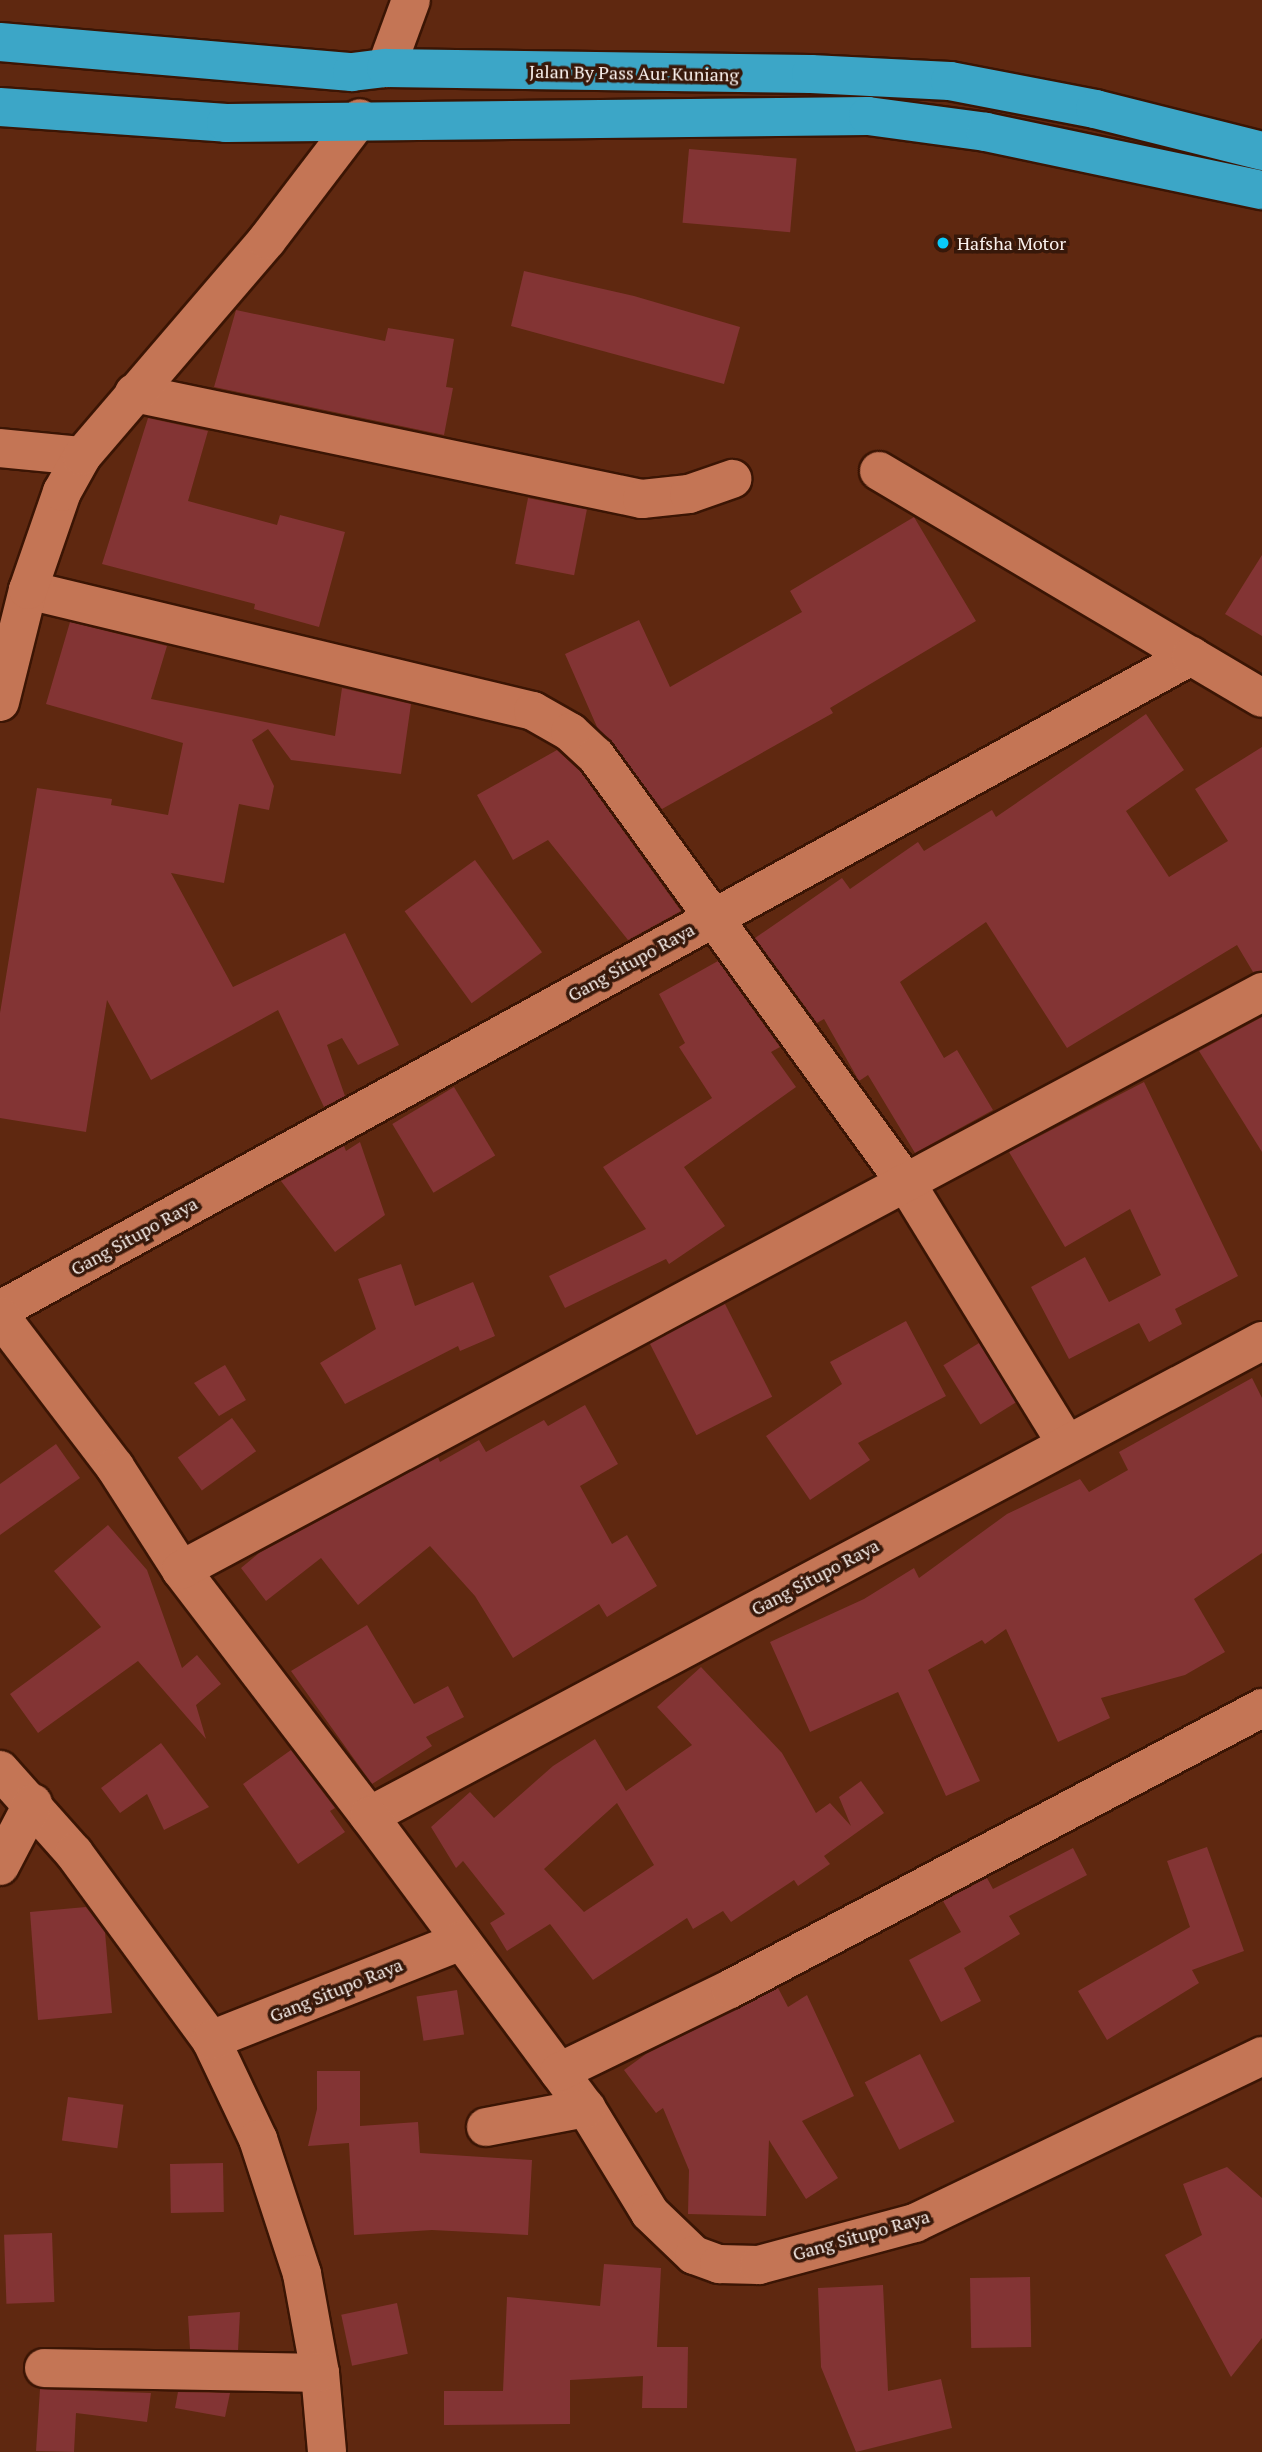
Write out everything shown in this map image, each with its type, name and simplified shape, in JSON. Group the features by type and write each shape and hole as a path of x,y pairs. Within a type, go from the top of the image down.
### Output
{"highway":[{"name":"Jalan By Pass Aur Kuniang","path":"0,42 352,72 386,68 876,76 950,82 1095,109 1262,151"},
{"path":"867,116 876,76"},
{"path":"0,107 226,123 360,118 867,116 985,132 1262,190"}],"street":[{"path":"386,68 411,0"},
{"path":"0,702 29,590 62,492 82,456 267,240 360,118"},
{"path":"134,393 642,499 689,494 732,480"},
{"path":"0,448 82,456"},
{"path":"879,471 1262,698"},
{"path":"29,590 533,711 570,732 596,756 906,1184 1066,1443"},
{"name":"Gang Situpo Raya","path":"0,1310 713,916 1191,656"},
{"path":"181,1570 1262,992"},
{"name":"Gang Situpo Raya","path":"0,1316 115,1467 181,1570 369,1816 586,2108 650,2213 694,2255 719,2264 759,2265 915,2223 1262,2056"},
{"name":"Gang Situpo Raya","path":"369,1816 1262,1341"},
{"path":"559,2072 730,1989 1262,1708"},
{"path":"0,1770 33,1802 211,2040 258,2139 286,2218 302,2274 320,2373 327,2452"},
{"path":"0,1866 33,1802"},
{"name":"Gang Situpo Raya","path":"211,2040 461,1941"},
{"path":"486,2127 586,2108"},
{"path":"44,2368 320,2373"}],"building":[{"path":"689,149 797,158 790,232 683,223"},
{"path":"524,271 634,296 740,327 724,384 511,326"},
{"path":"236,310 385,341 388,328 454,339 446,387 453,388 444,435 214,387"},
{"path":"148,418 208,431 188,501 277,525 280,515 345,532 319,627 254,609 255,604 102,564"},
{"path":"528,498 587,509 574,575 515,564"},
{"path":"914,517 976,621 830,708 833,713 662,809 597,727 565,654 639,620 670,687 802,612 790,591"},
{"path":"1262,555 1262,636 1225,614"},
{"path":"70,622 167,646 151,699 335,736 342,688 411,704 401,774 291,760 268,729 252,740 274,786 269,810 239,804 224,883 171,873 233,987 345,933 399,1045 358,1065 342,1038 327,1045 345,1096 324,1107 278,1010 151,1080 107,1000 86,1132 0,1118 0,1013 37,788 112,799 111,805 168,815 183,743 46,704"},
{"path":"1146,714 1184,770 1126,811 1169,877 1228,841 1195,789 1262,747 1262,970 1253,972 1237,945 1067,1048 986,922 900,982 944,1058 957,1050 993,1110 915,1153 868,1075 859,1081 824,1019 817,1023 755,938 842,878 850,889 918,842 924,851 992,810 996,817"},
{"path":"557,750 580,771 681,911 628,940 548,840 513,860 477,795"},
{"path":"475,860 542,952 472,1003 405,911"},
{"path":"718,961 780,1047 771,1052 796,1087 684,1167 725,1226 669,1264 666,1259 565,1308 549,1276 646,1229 603,1167 712,1098 679,1047 685,1043 659,994"},
{"path":"1262,1017 1262,1152 1199,1051"},
{"path":"1144,1082 1238,1276 1175,1309 1182,1324 1149,1342 1139,1323 1069,1359 1031,1287 1085,1257 1109,1302 1161,1275 1130,1209 1065,1247 1009,1152"},
{"path":"454,1087 495,1156 433,1193 392,1124"},
{"path":"360,1142 385,1215 335,1252 281,1181 344,1146 346,1151"},
{"path":"401,1264 415,1306 473,1282 495,1336 460,1351 458,1346 345,1404 320,1363 376,1329 358,1279"},
{"path":"725,1304 772,1397 696,1435 649,1343"},
{"path":"906,1321 946,1396 858,1443 870,1460 810,1500 766,1436 842,1384 830,1362"},
{"path":"979,1343 1016,1402 980,1425 943,1365"},
{"path":"225,1365 246,1400 219,1416 194,1383"},
{"path":"1252,1378 1262,1398 1262,1553 1194,1599 1225,1652 1185,1675 1101,1698 1110,1718 1058,1742 1006,1629 985,1644 982,1640 928,1670 980,1781 946,1796 898,1692 810,1732 770,1642 864,1599 914,1568 919,1578 1007,1514 1080,1479 1089,1492 1128,1470 1119,1452"},
{"path":"585,1405 618,1464 580,1486 612,1544 627,1535 657,1586 607,1617 599,1604 513,1658 475,1596 430,1546 358,1605 321,1558 266,1601 241,1568 259,1553 438,1457 440,1462 479,1440 486,1452 544,1420 548,1426"},
{"path":"232,1418 256,1451 202,1491 178,1457"},
{"path":"56,1444 80,1478 0,1535 0,1484"},
{"path":"108,1525 147,1570 182,1668 197,1655 221,1684 196,1705 206,1739 138,1661 38,1733 10,1694 101,1627 54,1571"},
{"path":"367,1625 414,1704 448,1686 464,1717 426,1737 432,1746 372,1784 291,1671"},
{"path":"701,1667 782,1753 816,1813 830,1803 851,1826 839,1797 861,1781 884,1813 824,1856 830,1864 798,1886 794,1880 731,1922 723,1911 693,1929 687,1918 593,1980 550,1924 507,1951 490,1923 505,1914 463,1861 456,1868 431,1827 470,1792 494,1818 553,1766 595,1739 626,1791 692,1745 657,1707","holes":["617,1803 654,1865 584,1912 544,1869"]},
{"path":"161,1743 209,1807 164,1830 147,1794 120,1813 101,1788"},
{"path":"291,1750 335,1808 330,1811 345,1832 298,1864 243,1784"},
{"path":"1207,1847 1244,1951 1192,1970 1199,1983 1107,2040 1078,1991 1190,1927 1167,1861"},
{"path":"1073,1848 1087,1875 1009,1916 1020,1934 964,1968 981,2001 941,2022 909,1960 961,1932 943,1901 987,1878 993,1889"},
{"path":"86,1907 105,1932 112,2013 38,2020 30,1912"},
{"path":"778,1988 788,2007 807,1995 854,2096 802,2121 838,2178 806,2199 769,2140 766,2216 688,2214 689,2170 663,2108 656,2113 624,2070 646,2054"},
{"path":"457,1990 464,2034 424,2041 417,1996"},
{"path":"920,2054 955,2122 899,2150 865,2082"},
{"path":"317,2071 360,2071 360,2126 418,2122 420,2153 532,2160 528,2235 432,2230 354,2235 349,2143 308,2146 317,2109"},
{"path":"68,2097 123,2105 117,2148 62,2141"},
{"path":"223,2163 224,2212 171,2213 170,2164"},
{"path":"1227,2167 1262,2198 1262,2338 1231,2377 1165,2255 1202,2235 1183,2184"},
{"path":"52,2233 54,2302 6,2304 4,2235"},
{"path":"604,2264 661,2268 657,2347 688,2347 687,2408 642,2408 643,2376 570,2380 570,2424 444,2425 444,2391 503,2391 507,2297 600,2306"},
{"path":"1030,2277 1031,2347 971,2348 970,2278"},
{"path":"883,2285 888,2391 941,2379 952,2428 856,2452 821,2367 818,2288"},
{"path":"397,2303 408,2354 352,2366 341,2315"},
{"path":"240,2312 238,2350 190,2349 188,2316"},
{"path":"40,2389 151,2393 147,2422 76,2413 74,2452 36,2451"},
{"path":"178,2392 230,2393 225,2417 175,2408"}],"place":[{"name":"Hafsha Motor","path":"943,243"}]}
